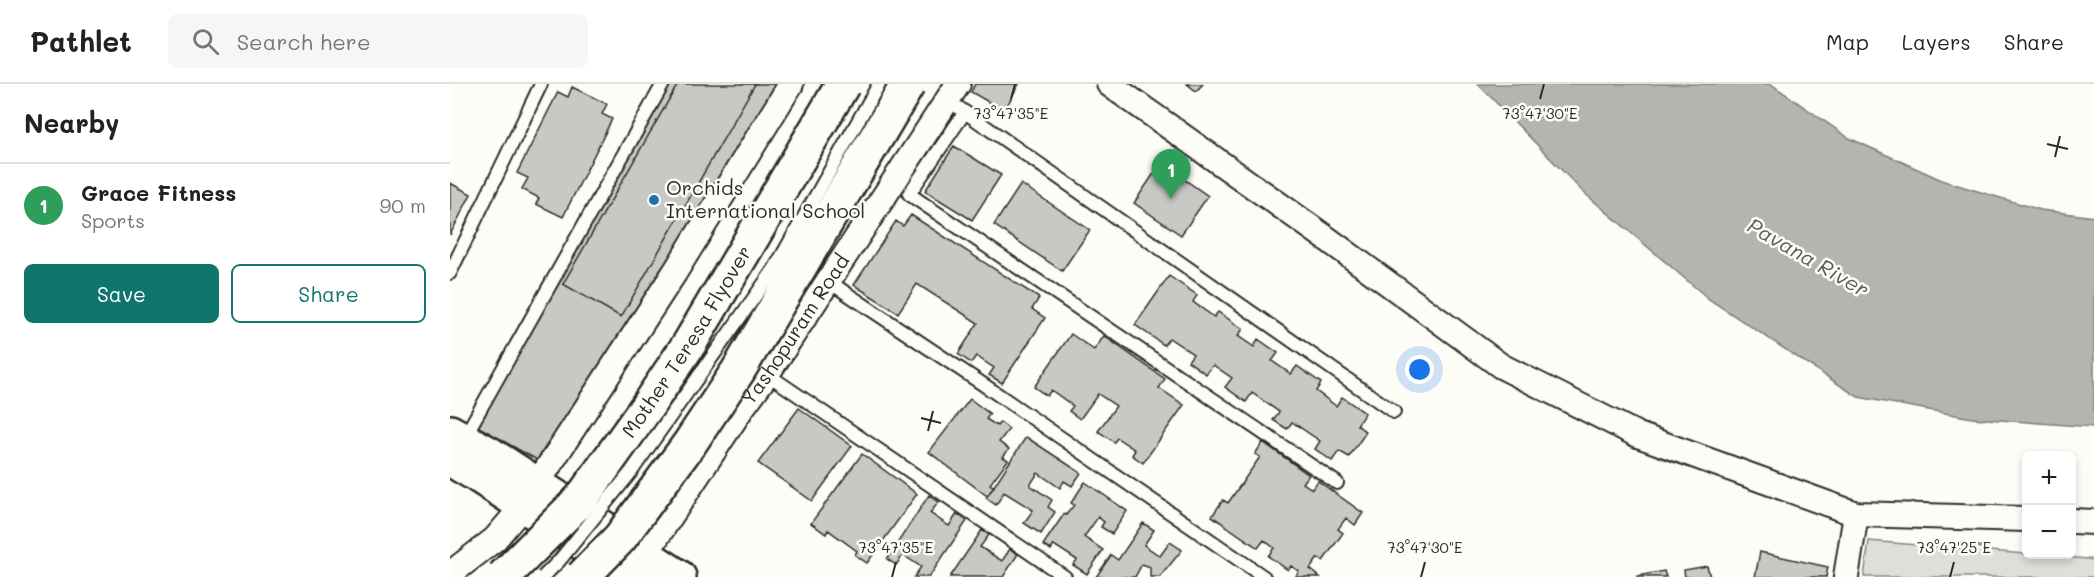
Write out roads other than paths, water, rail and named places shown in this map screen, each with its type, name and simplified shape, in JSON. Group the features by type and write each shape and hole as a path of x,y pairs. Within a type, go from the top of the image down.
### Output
{"main road":[{"name":"Mother Teresa Flyover","path":"503,577 581,499 646,408 691,341 843,84"},
{"path":"582,577 620,538 690,443 738,372 908,84"},
{"path":"455,443 634,571 679,577"}],"street":[{"path":"450,574 495,539 530,495 675,272 791,84"},
{"path":"1109,84 1317,231 1501,366 1638,435 1856,514 2022,519"},
{"name":"Yashopuram Road","path":"634,571 828,281 957,99"},
{"path":"1846,577 1856,514"},
{"path":"2076,521 2094,522"}],"lane":[{"path":"450,273 541,84"},
{"path":"455,443 663,84"},
{"path":"543,577 560,561 631,472 775,268 879,84"},
{"path":"1337,483 909,194 957,99 1394,412"},
{"path":"828,281 1264,577"},
{"path":"767,374 1065,577"}],"water":[{"name":"Pavana River","path":"1478,84 1771,84 1849,138 1944,181 2041,210 2094,217 2094,427 1972,418 1858,397 1710,300 1582,191"}],"place":[{"name":"Grace Fitness","path":"1171,199"},
{"name":"Orchids International School","path":"654,200"}]}
